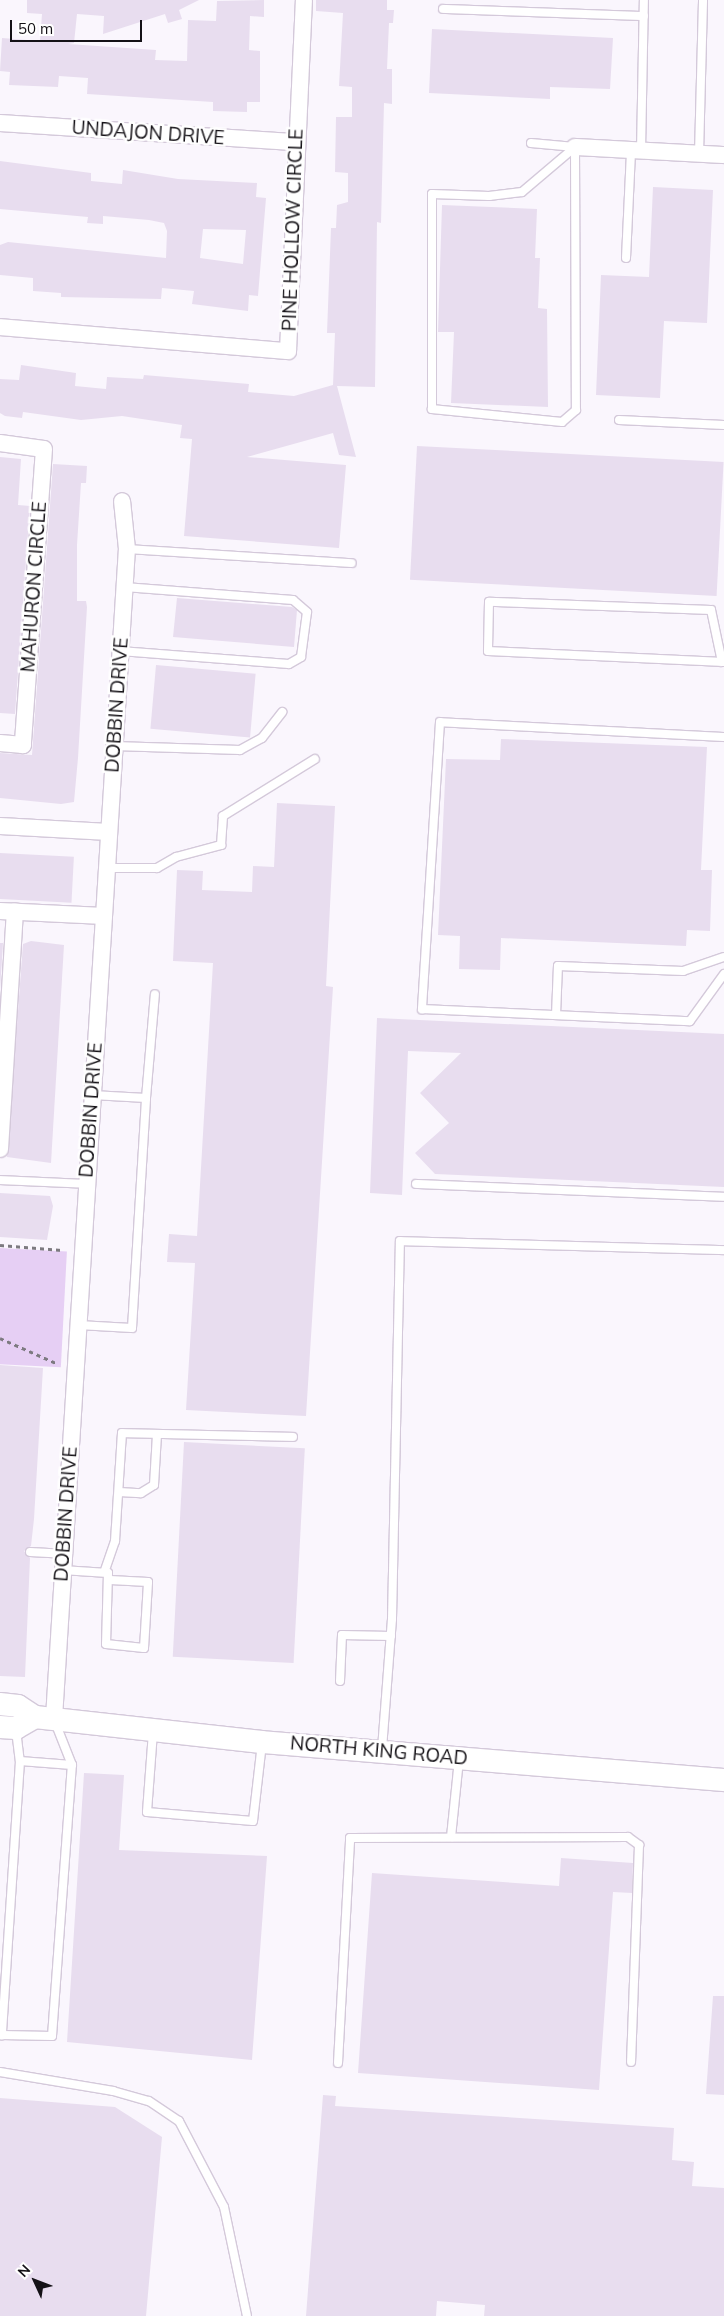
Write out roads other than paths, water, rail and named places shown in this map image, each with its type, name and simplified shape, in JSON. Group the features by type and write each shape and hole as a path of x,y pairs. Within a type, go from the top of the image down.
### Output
{"main road":[{"name":"NORTH KING ROAD","path":"0,1704 18,1706 26,1723 154,1730 262,1742 382,1750 724,1780"}],"street":[{"name":"PINE HOLLOW CIRCLE","path":"0,327 288,350 296,142 304,0"},
{"name":"UNDAJON DRIVE","path":"0,123 296,142"},
{"path":"575,147 724,155"},
{"name":"MAHURON CIRCLE","path":"0,443 44,449 23,745 0,743"},
{"name":"DOBBIN DRIVE","path":"26,1723 63,1562 127,549 122,501"},
{"path":"0,826 109,832"},
{"path":"0,1149 7,911 104,916"}],"lane":[{"path":"626,258 636,150 644,0"},
{"path":"699,154 703,0"},
{"path":"442,9 644,16"},
{"path":"531,143 575,147"},
{"path":"575,147 576,410 562,422 432,409 432,194 490,196 522,192 575,147"},
{"path":"618,420 724,425"},
{"path":"127,549 352,563"},
{"path":"120,651 290,664 302,657 307,612 293,600 124,587"},
{"path":"489,602 711,610 723,662 488,651 489,602"},
{"path":"114,746 240,750 262,738 282,712"},
{"path":"724,738 440,722 422,1009 690,1021 724,974"},
{"path":"107,868 157,868 176,857 221,845 223,816 315,758"},
{"path":"556,1015 558,966 683,971 724,957"},
{"path":"78,1325 132,1328 146,1098 155,994"},
{"path":"92,1095 146,1098"},
{"path":"0,1180 87,1184"},
{"path":"416,1184 724,1197"},
{"path":"382,1750 391,1636 400,1241 724,1250"},
{"path":"110,1580 148,1582 144,1648 106,1644 110,1580 105,1570 115,1541 122,1433 293,1437"},
{"path":"119,1492 141,1493 154,1485 157,1434"},
{"path":"30,1552 63,1562 105,1570"},
{"path":"340,1681 342,1635 391,1636"},
{"path":"26,1723 20,1760 2,2035 52,2036 72,1766"},
{"path":"26,1723 72,1766"},
{"path":"154,1730 147,1812 253,1821 262,1742"},
{"path":"451,1837 460,1758"},
{"path":"20,1760 72,1766"},
{"path":"338,2063 350,1838 628,1836 639,1846 631,2062"},
{"path":"0,2072 113,2091 149,2101 179,2121 224,2207 247,2316"}]}
